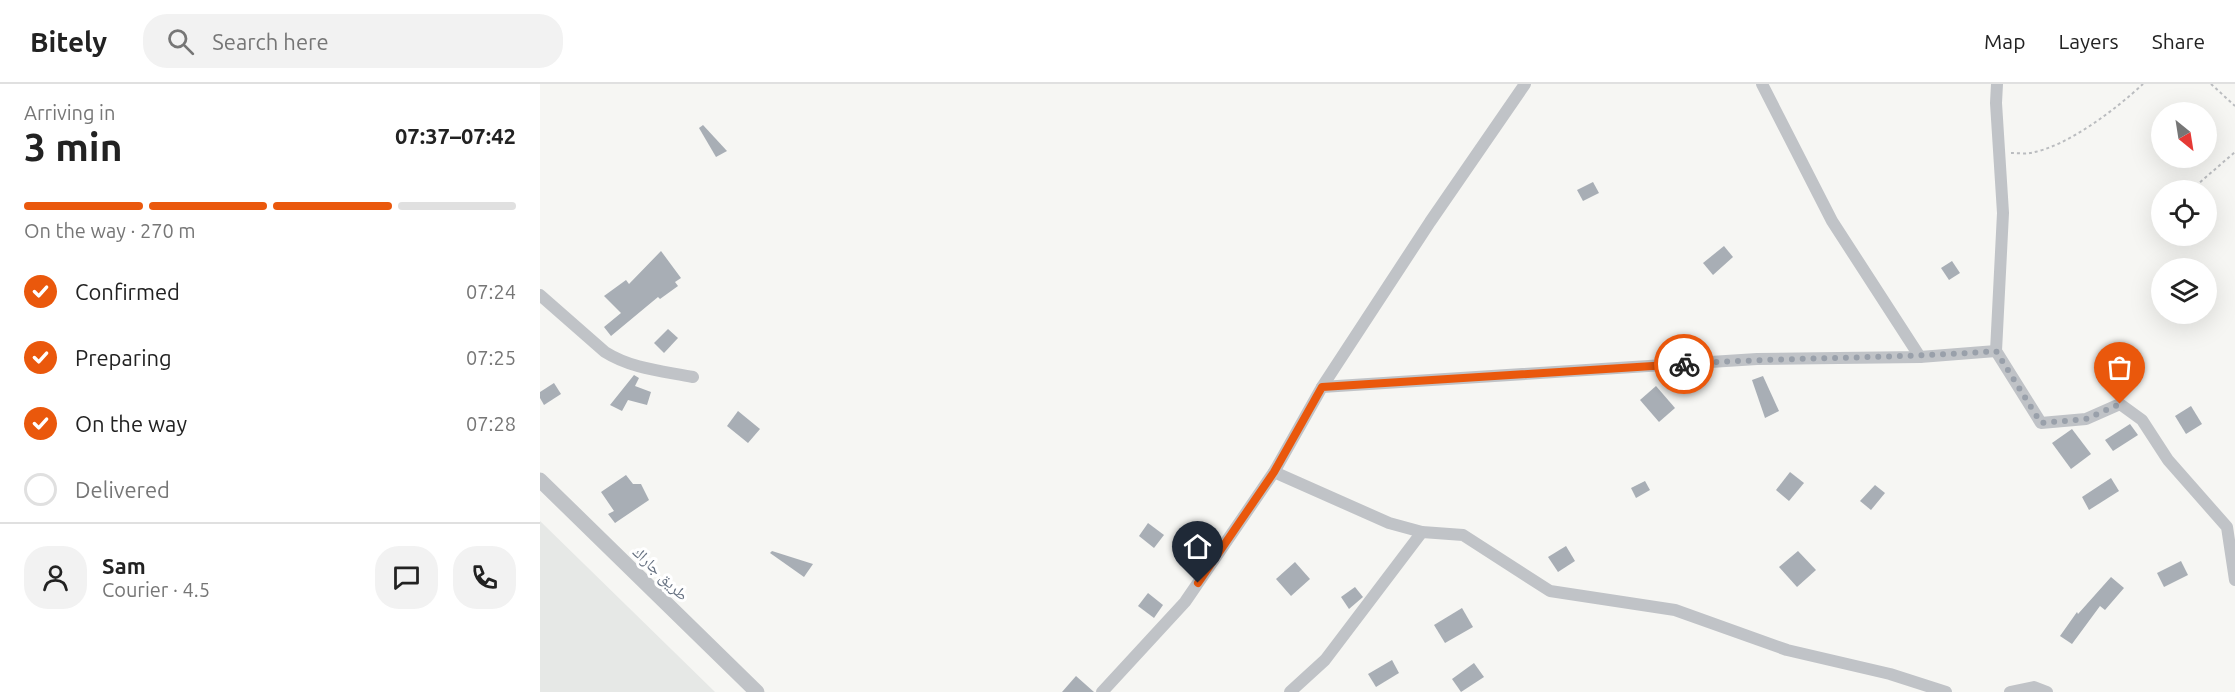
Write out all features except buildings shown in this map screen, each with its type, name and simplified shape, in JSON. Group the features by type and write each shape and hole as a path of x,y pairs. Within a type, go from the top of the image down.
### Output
{"street":[{"path":"1102,692 1185,602 1274,472 1322,387 1430,222 1525,84"},
{"path":"1762,84 1832,221 1920,357"},
{"path":"1997,84 2002,213 1996,351 2041,423 2086,419 2120,404 2142,420 2168,460 2227,527 2235,580"},
{"path":"540,295 616,359 640,368 693,377"},
{"path":"1322,387 1757,359 1920,357 1996,351"},
{"path":"1274,472 1389,523 1422,532 1463,536 1550,591 1675,610 1787,650 1890,674 1946,692"},
{"name":"طريق جاراك","path":"540,480 757,692"},
{"path":"1290,692 1325,660 1422,532"},
{"path":"2010,692 2034,687 2047,692"}],"path":[{"path":"2000,153 2031,153 2057,144 2099,119 2143,84"},
{"path":"2211,84 2235,106"},
{"path":"2203,180 2235,152"}],"shaded area":[{"path":"540,521 715,692 540,692"}],"way so far":[{"path":"1684,364 1757,359 1920,357 1996,351 2041,423 2086,419 2120,404"}],"route":[{"path":"1198,583 1274,472 1322,387 1684,364"}]}
